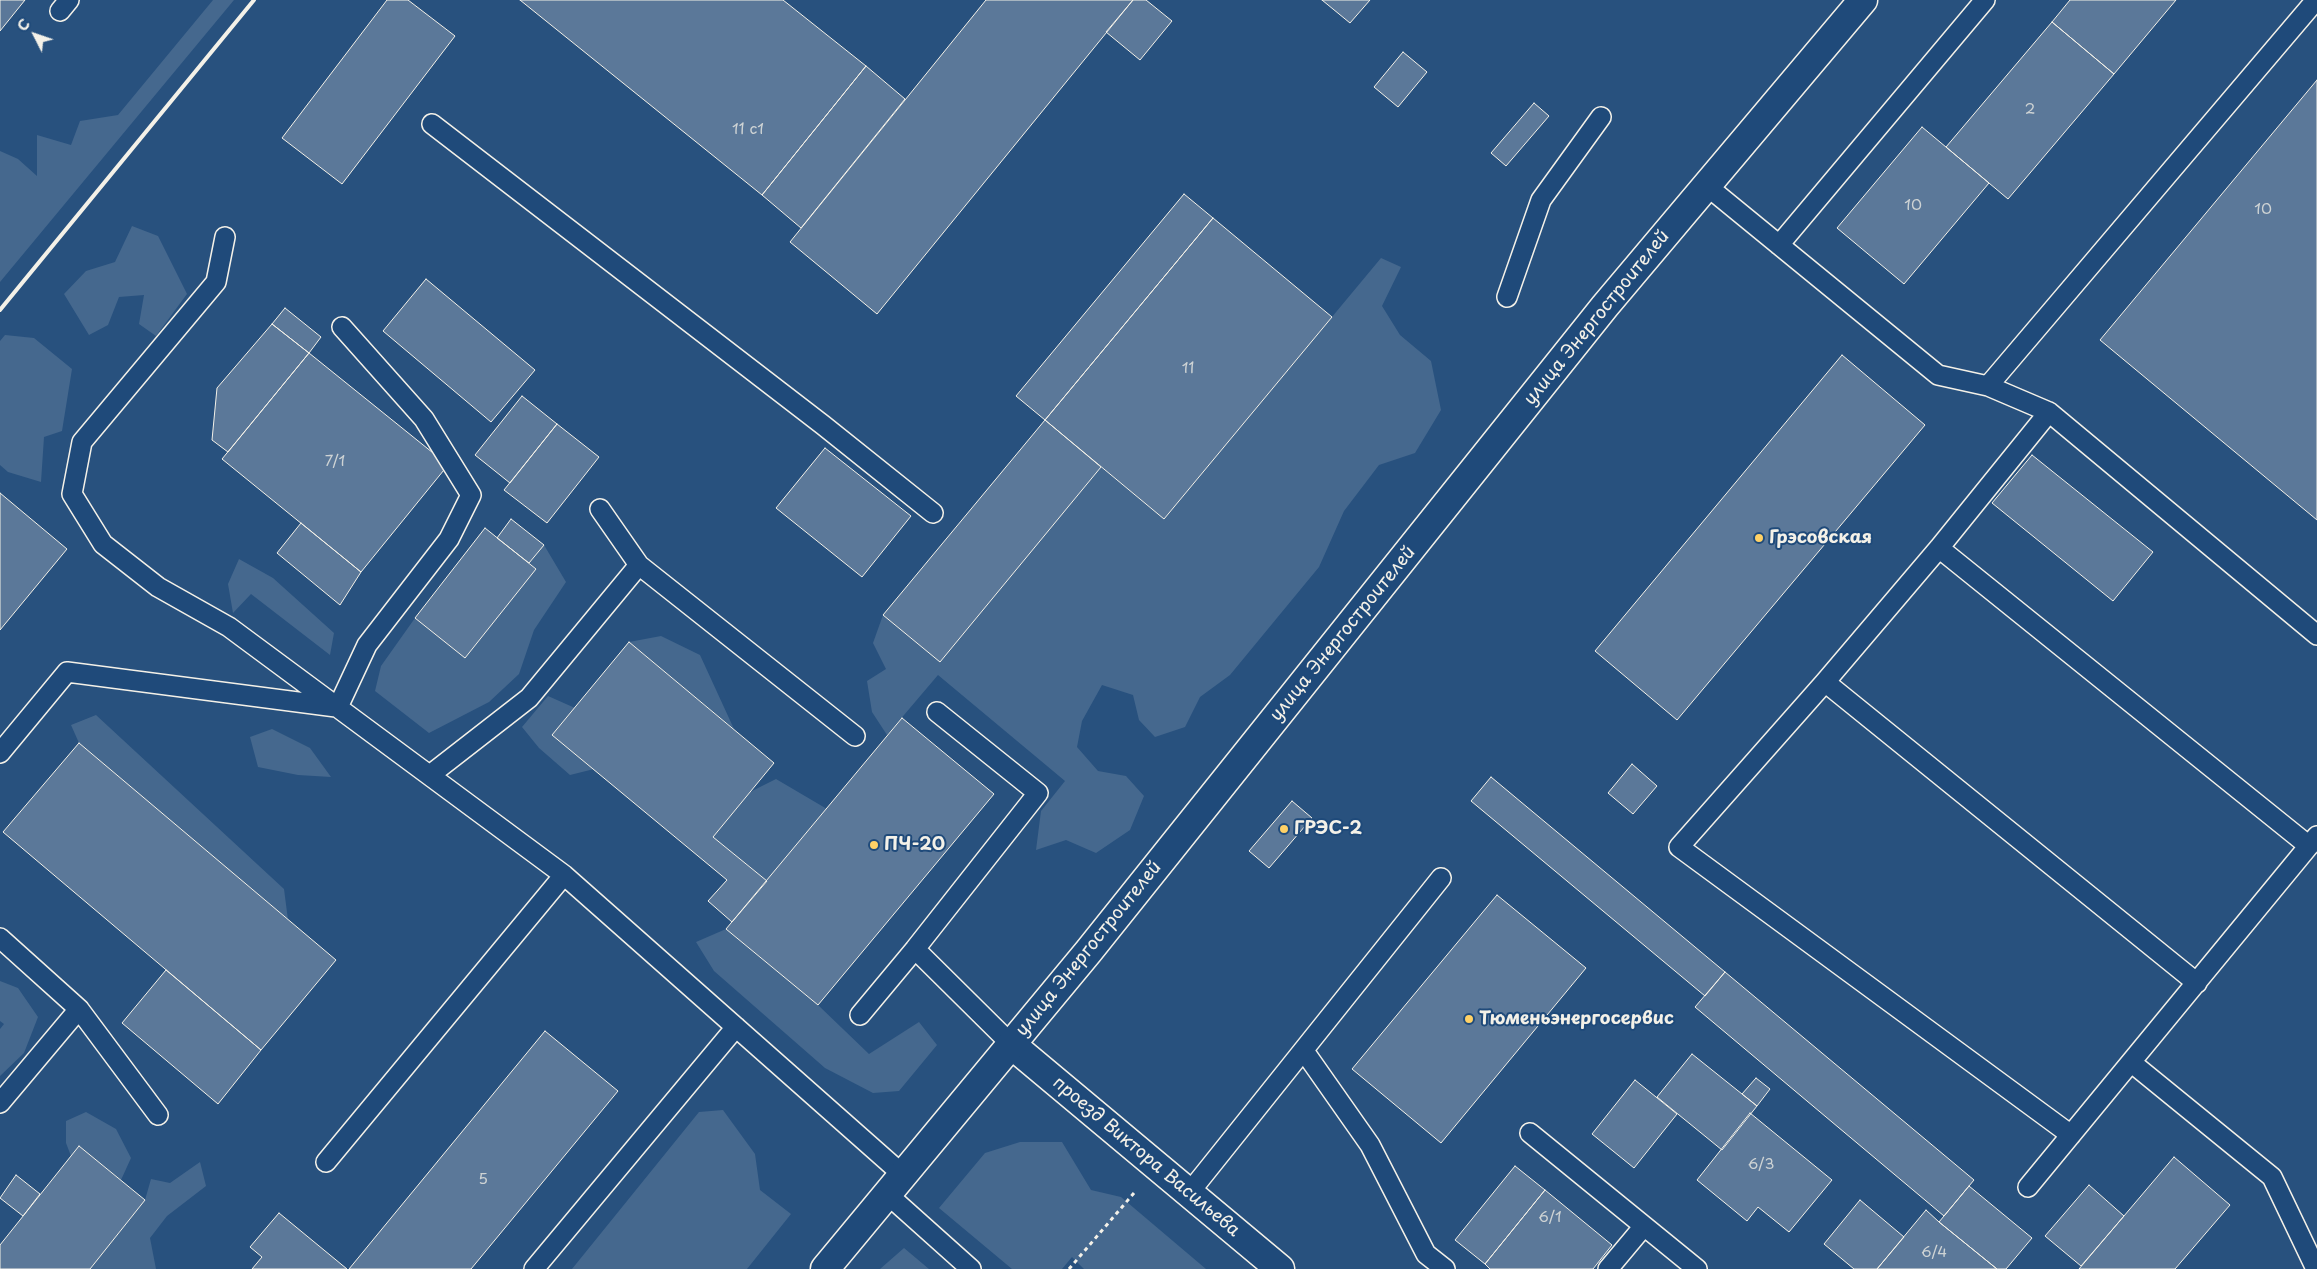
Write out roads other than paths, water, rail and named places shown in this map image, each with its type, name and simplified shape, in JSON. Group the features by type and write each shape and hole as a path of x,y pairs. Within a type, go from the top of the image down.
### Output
{"main road":[{"name":"улица Энергостроителей","path":"824,1269 1012,1045 1605,306 1863,0"},
{"name":"проезд Виктора Васильева","path":"1012,1045 1280,1269"}],"lane":[{"path":"1779,245 1985,0"},
{"path":"1988,386 2316,0"},
{"path":"1507,297 1541,200 1601,117"},
{"path":"432,124 816,419 933,513"},
{"path":"1707,186 1938,375 1988,386 2049,412 2317,636"},
{"path":"225,237 216,282 82,442 72,494 103,544 158,587 229,627 564,875 736,1027 894,1184 972,1269"},
{"path":"338,707 367,645 449,539 471,495 424,419 342,327"},
{"path":"2049,412 1939,548 1825,682 1678,847 2071,1135"},
{"path":"600,508 639,565 855,736"},
{"path":"1939,548 2313,841 2028,1187"},
{"path":"430,775 529,698 639,565"},
{"path":"0,753 67,672 338,707"},
{"path":"1825,682 2197,983"},
{"path":"860,1015 915,949 1038,793 937,712"},
{"path":"326,1162 564,875"},
{"path":"1189,1193 1442,878"},
{"path":"0,938 79,1009 158,1115"},
{"path":"915,949 1012,1045"},
{"path":"0,1104 79,1009"},
{"path":"534,1269 736,1027"},
{"path":"1304,1051 1370,1145 1426,1254 1444,1269"},
{"path":"2132,1063 2272,1177 2316,1269"},
{"path":"1530,1134 1697,1269"},
{"path":"1608,1269 1644,1226"}],"railway":[{"path":"0,310 254,0"}],"place":[{"name":"Грэсовская","path":"1759,538"},
{"name":"ГРЭС-2","path":"1284,829"},
{"name":"ПЧ-20","path":"874,845"},
{"name":"Тюменьэнергосервис","path":"1469,1019"}]}
